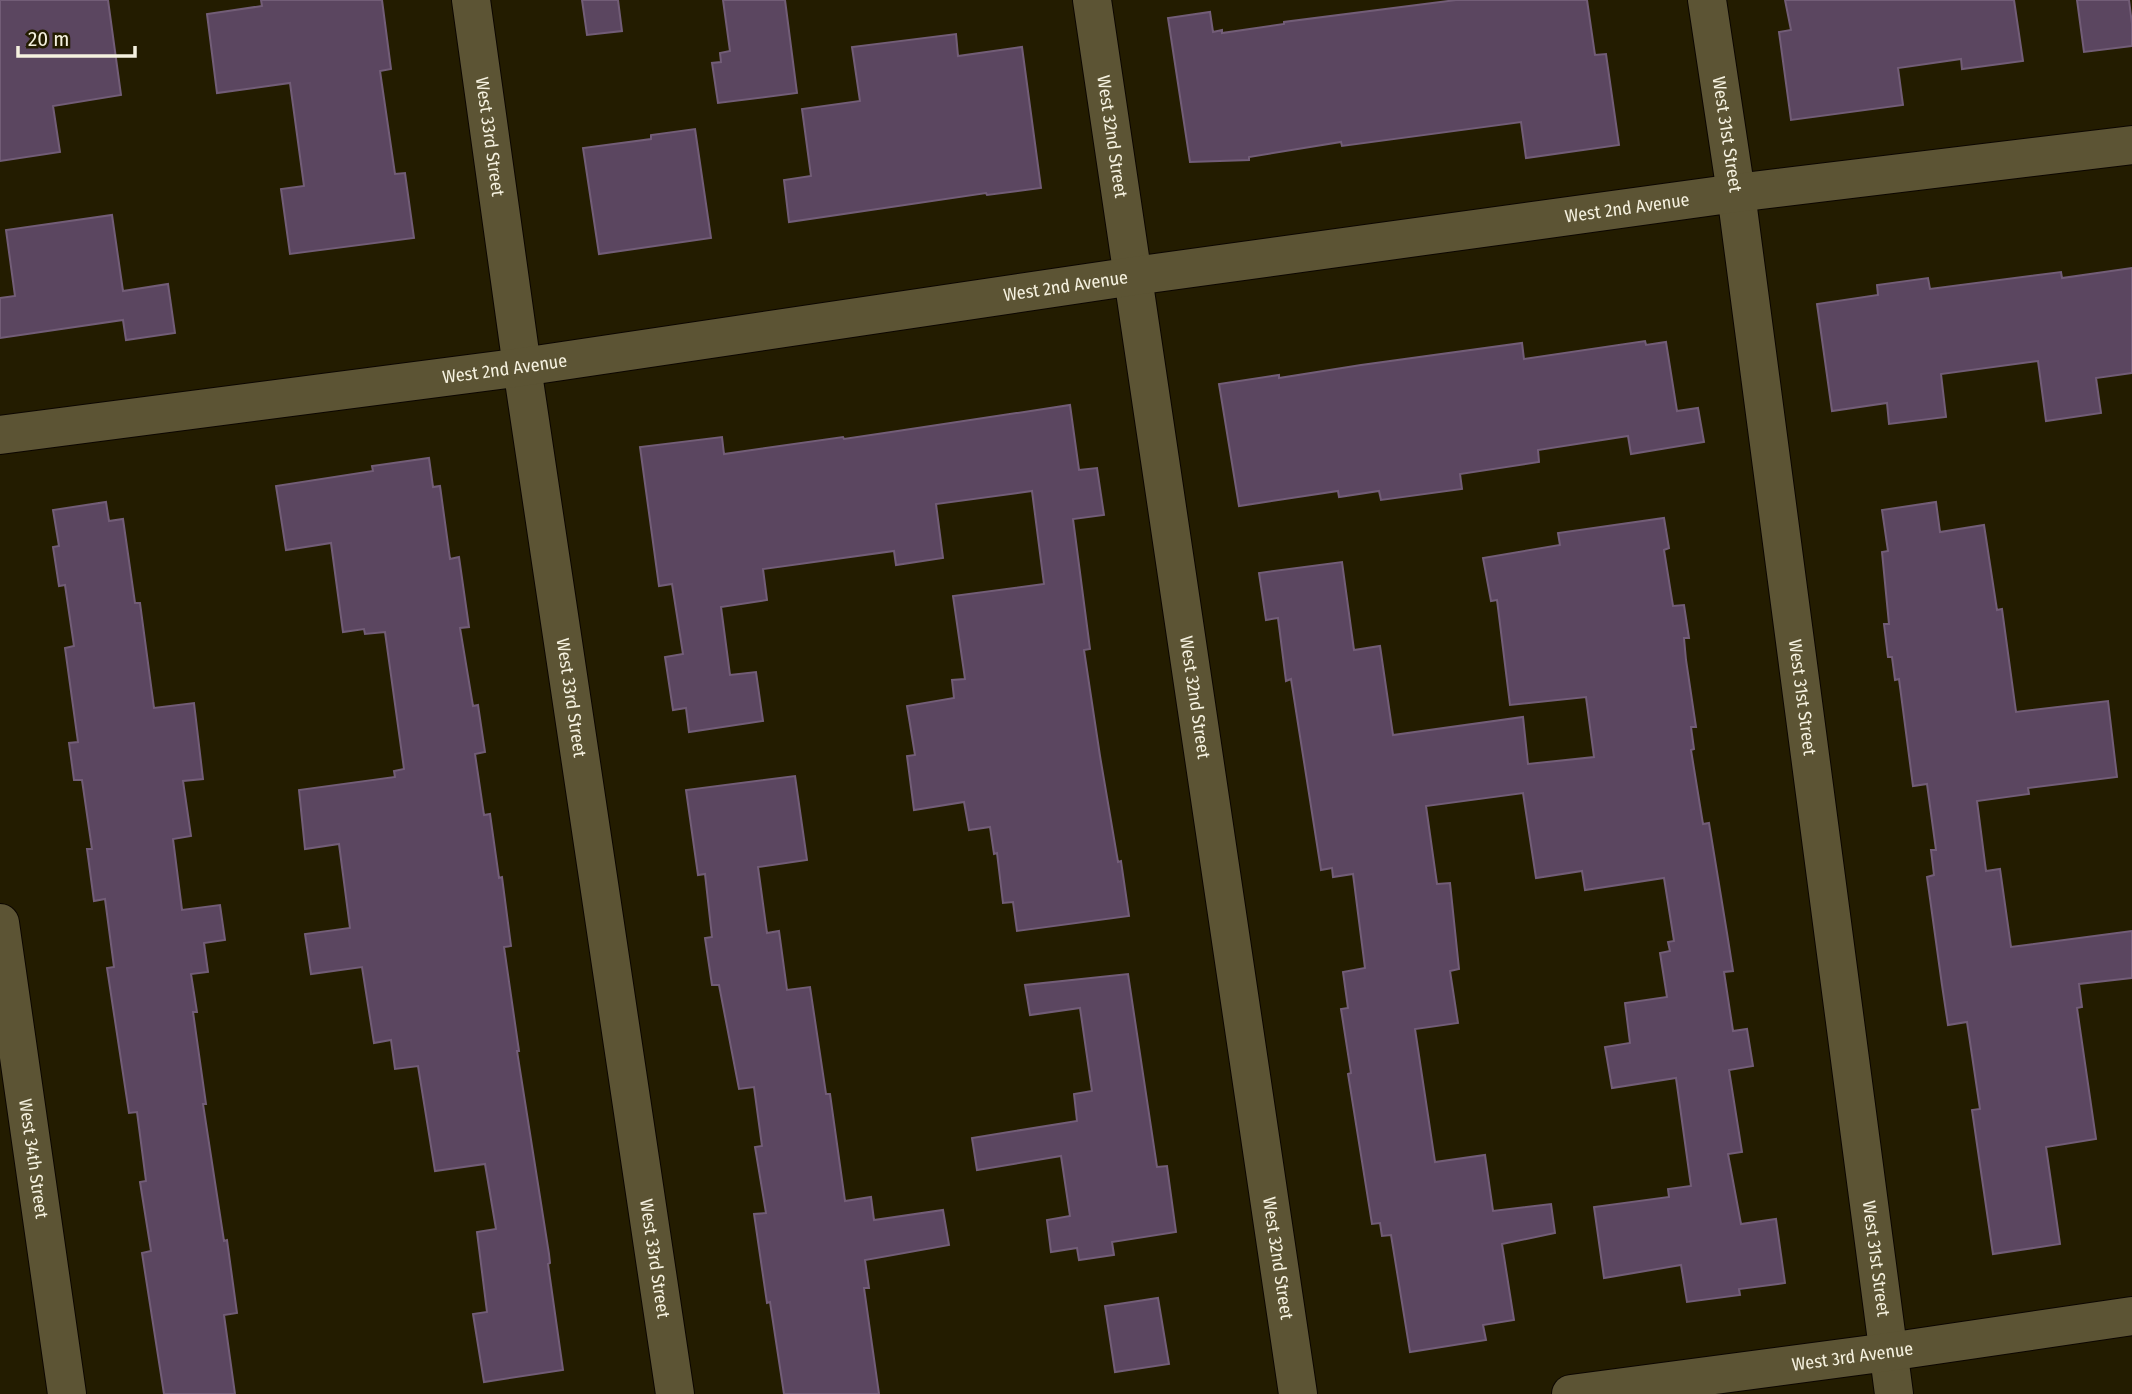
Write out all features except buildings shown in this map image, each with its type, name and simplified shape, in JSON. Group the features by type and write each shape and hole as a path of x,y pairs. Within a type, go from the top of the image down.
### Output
{"street":[{"name":"West 33rd Street","path":"471,0 522,367 675,1394"},
{"name":"West 32nd Street","path":"1092,0 1298,1394"},
{"name":"West 31st Street","path":"1707,0 1736,193 1894,1394"},
{"name":"West 2nd Avenue","path":"0,435 522,367 1134,276 1736,193 2132,145"},
{"name":"West 34th Street","path":"0,923 67,1394"},
{"name":"West 3rd Avenue","path":"1571,1394 2132,1316"}]}
